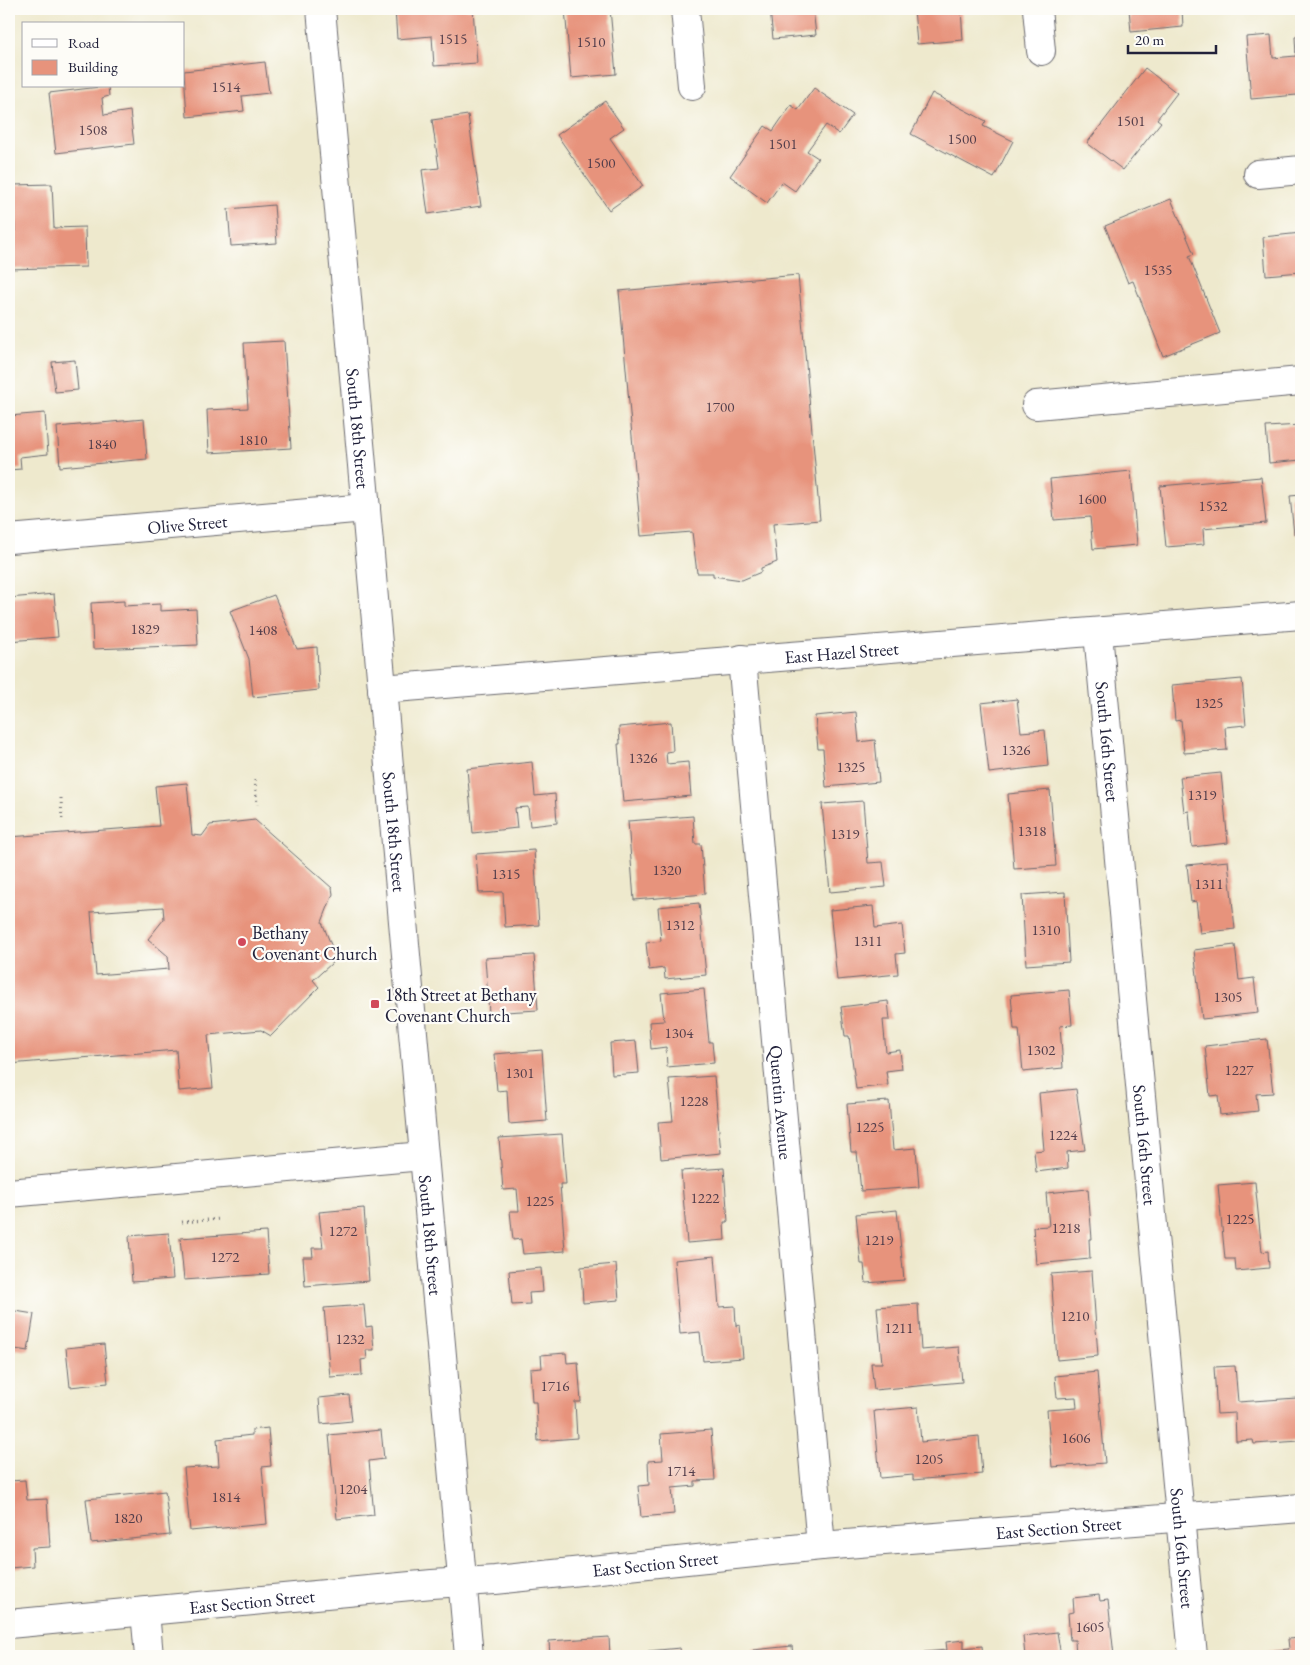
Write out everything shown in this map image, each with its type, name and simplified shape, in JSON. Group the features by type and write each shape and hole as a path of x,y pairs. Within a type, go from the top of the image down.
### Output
{"street":[{"name":"South 18th Street","path":"322,9 469,1656"},
{"path":"685,9 692,86"},
{"path":"1038,9 1041,51"},
{"path":"1258,174 1301,170"},
{"path":"1036,405 1301,381"},
{"name":"Olive Street","path":"9,539 366,508"},
{"name":"East Hazel Street","path":"382,689 742,659 1098,633 1301,615"},
{"name":"South 16th Street","path":"1098,633 1193,1656"},
{"name":"Quentin Avenue","path":"742,659 821,1546"},
{"path":"9,1193 423,1156"},
{"name":"East Section Street","path":"9,1624 495,1580 821,1546 1301,1508"},
{"path":"145,1612 150,1656"}],"path":[{"path":"255,780 257,805"},
{"path":"60,798 62,822"},
{"path":"182,1222 220,1219"}],"building":[{"path":"395,9 473,9 477,63 434,66 432,36 397,39"},
{"path":"565,9 610,9 616,74 571,78"},
{"path":"770,9 813,9 816,35 773,39"},
{"path":"914,9 961,9 963,40 917,44"},
{"path":"1129,9 1182,9 1183,27 1131,32"},
{"path":"1271,35 1273,58 1296,56 1295,37 1301,36 1301,99 1298,99 1297,95 1251,99 1246,37"},
{"path":"265,62 269,93 242,96 244,111 187,117 185,71"},
{"path":"1145,68 1177,93 1157,119 1161,122 1123,170 1087,143"},
{"path":"108,88 109,96 102,98 104,115 130,111 134,144 56,153 49,93"},
{"path":"814,88 853,115 839,134 826,125 807,151 818,158 795,191 782,182 767,203 730,176 765,126 773,131 791,105 798,110"},
{"path":"932,93 986,121 983,126 1013,141 994,178 911,134"},
{"path":"605,101 624,128 610,138 643,186 609,210 557,135"},
{"path":"468,115 481,206 428,214 422,170 439,168 432,120"},
{"path":"52,184 54,228 85,227 86,267 9,269 9,231 15,231 13,185"},
{"path":"1171,199 1194,254 1189,256 1220,333 1163,356 1133,281 1128,283 1105,226"},
{"path":"274,205 277,243 231,246 228,209"},
{"path":"1301,233 1301,272 1266,275 1263,237"},
{"path":"798,275 820,520 773,524 777,562 761,568 761,572 742,580 713,576 713,573 697,573 692,532 641,536 619,291"},
{"path":"284,341 291,448 209,453 207,410 248,408 244,343"},
{"path":"75,360 78,390 55,392 52,362"},
{"path":"45,413 48,454 20,457 21,469 9,470 9,416"},
{"path":"144,419 147,459 60,467 57,427"},
{"path":"1301,425 1301,460 1269,463 1266,427"},
{"path":"1131,471 1137,545 1093,549 1090,517 1054,520 1050,479"},
{"path":"1261,477 1266,523 1203,529 1204,544 1166,547 1160,486"},
{"path":"1301,495 1301,533 1294,534 1290,496"},
{"path":"54,594 58,637 9,641 9,598"},
{"path":"274,595 297,649 317,647 319,690 253,697 249,659 230,611"},
{"path":"124,601 124,606 160,604 160,611 196,609 198,645 93,649 91,603"},
{"path":"1242,679 1246,725 1225,727 1227,750 1184,753 1181,720 1175,721 1172,685"},
{"path":"1017,699 1021,732 1045,730 1048,766 989,773 981,703"},
{"path":"856,712 859,742 875,740 879,782 826,787 823,749 818,749 815,716"},
{"path":"671,722 673,751 666,752 667,764 688,762 691,796 623,802 618,744 620,744 619,727"},
{"path":"532,762 535,796 555,794 557,823 530,826 528,807 515,808 517,828 473,833 467,769"},
{"path":"1221,773 1228,843 1192,847 1189,811 1184,812 1180,777"},
{"name":"Bethany Covenant Church","path":"187,783 192,835 202,836 210,825 255,820 332,888 333,894 322,922 335,955 331,964 313,980 319,987 271,1036 261,1030 208,1035 213,1088 179,1091 176,1050 9,1064 9,837 159,826 155,786","holes":["163,907 164,919 148,939 168,956 169,969 96,975 91,912"]},
{"path":"1050,790 1056,866 1014,869 1008,794"},
{"path":"863,801 868,863 883,862 886,887 830,892 822,804"},
{"path":"693,816 695,844 701,844 705,894 634,900 628,821"},
{"path":"534,850 539,925 505,927 503,892 479,893 476,854"},
{"path":"1228,861 1235,929 1200,933 1196,901 1191,902 1187,865"},
{"path":"1065,892 1069,962 1026,965 1022,895"},
{"path":"699,903 706,975 665,979 664,968 649,970 646,943 661,941 658,907"},
{"path":"873,906 875,928 902,925 905,953 896,954 898,974 837,980 830,910"},
{"path":"1235,945 1239,980 1254,978 1258,1013 1202,1019 1194,950"},
{"path":"534,955 538,1010 489,1013 485,958"},
{"path":"704,989 709,1042 712,1042 714,1063 667,1067 666,1047 651,1049 649,1022 664,1021 661,993"},
{"path":"1069,990 1072,1025 1060,1026 1063,1068 1023,1072 1019,1029 1014,1029 1011,995"},
{"path":"888,1001 890,1020 883,1020 886,1052 900,1050 902,1069 886,1071 888,1085 856,1089 849,1036 845,1036 841,1007"},
{"path":"1267,1039 1273,1093 1256,1094 1258,1111 1220,1115 1218,1095 1210,1096 1205,1046"},
{"path":"636,1041 639,1073 612,1075 610,1043"},
{"path":"542,1050 547,1121 509,1124 507,1090 497,1091 494,1054"},
{"path":"714,1076 721,1153 661,1159 658,1122 673,1121 669,1079"},
{"path":"1076,1089 1085,1150 1067,1152 1068,1168 1036,1172 1034,1151 1044,1150 1039,1093"},
{"path":"889,1101 893,1150 916,1148 919,1187 861,1191 857,1152 851,1152 847,1104"},
{"path":"562,1134 566,1184 560,1184 565,1251 523,1254 521,1239 513,1240 510,1211 519,1211 517,1189 503,1190 499,1138"},
{"path":"724,1168 728,1222 724,1222 725,1240 687,1243 681,1171"},
{"path":"1255,1182 1262,1252 1268,1251 1269,1268 1236,1271 1235,1259 1225,1259 1218,1185"},
{"path":"1088,1189 1092,1239 1089,1239 1090,1259 1036,1264 1033,1227 1049,1226 1046,1193"},
{"path":"364,1208 369,1281 305,1286 303,1257 313,1257 312,1248 323,1248 319,1212"},
{"path":"897,1210 904,1280 866,1283 864,1264 861,1264 856,1214"},
{"path":"266,1232 269,1274 184,1280 180,1238"},
{"path":"169,1233 173,1279 132,1282 129,1236"},
{"path":"715,1256 719,1307 735,1306 736,1326 740,1325 743,1358 703,1361 700,1332 680,1334 674,1260"},
{"path":"616,1264 619,1300 583,1303 581,1267"},
{"path":"541,1268 543,1292 529,1293 530,1304 512,1305 509,1271"},
{"path":"1092,1271 1098,1356 1057,1360 1051,1274"},
{"path":"918,1304 921,1350 959,1347 962,1382 874,1390 871,1363 882,1363 877,1307"},
{"path":"364,1305 366,1327 372,1326 374,1350 366,1350 367,1359 361,1360 362,1375 330,1377 324,1308"},
{"path":"9,1310 34,1314 28,1351 15,1349 13,1364 9,1363"},
{"path":"104,1344 108,1383 70,1387 66,1348"},
{"path":"566,1353 567,1363 578,1362 581,1402 575,1402 577,1438 538,1441 536,1402 532,1402 530,1369 542,1368 541,1355"},
{"path":"1235,1366 1238,1402 1297,1398 1300,1441 1254,1444 1253,1440 1236,1441 1235,1413 1217,1414 1214,1367"},
{"path":"1097,1372 1105,1463 1052,1467 1047,1410 1077,1408 1076,1397 1057,1398 1055,1376"},
{"path":"349,1395 352,1421 321,1424 319,1398"},
{"path":"918,1407 921,1442 979,1436 982,1474 913,1480 913,1475 880,1478 874,1411"},
{"path":"268,1428 271,1466 262,1467 267,1524 190,1531 184,1468 219,1466 217,1439 252,1435 252,1430"},
{"path":"381,1430 384,1459 369,1461 374,1515 337,1519 329,1435"},
{"path":"711,1430 715,1480 695,1481 695,1486 672,1488 674,1514 641,1517 638,1486 649,1485 648,1461 663,1460 661,1434"},
{"path":"25,1480 27,1500 47,1499 50,1547 32,1548 33,1566 9,1568 9,1481"},
{"path":"165,1491 170,1535 91,1543 86,1499"},
{"path":"1099,1595 1100,1601 1108,1600 1114,1656 1076,1656 1075,1640 1070,1640 1068,1613 1074,1612 1073,1598"},
{"path":"1057,1632 1061,1656 1025,1656 1023,1636"},
{"path":"609,1637 610,1656 550,1656 549,1641"},
{"path":"1301,1638 1301,1656 1268,1656 1268,1651 1289,1649 1288,1639"},
{"path":"964,1640 964,1648 982,1646 983,1656 924,1656 924,1652 947,1650 946,1642"},
{"path":"792,1646 793,1656 753,1656 753,1650"},
{"path":"680,1648 681,1656 648,1656 648,1651"},
{"path":"410,1652 410,1656 379,1656 379,1655"}],"place":[{"name":"Bethany Covenant Church","path":"242,942"},
{"name":"18th Street at Bethany Covenant Church","path":"375,1004"}]}
